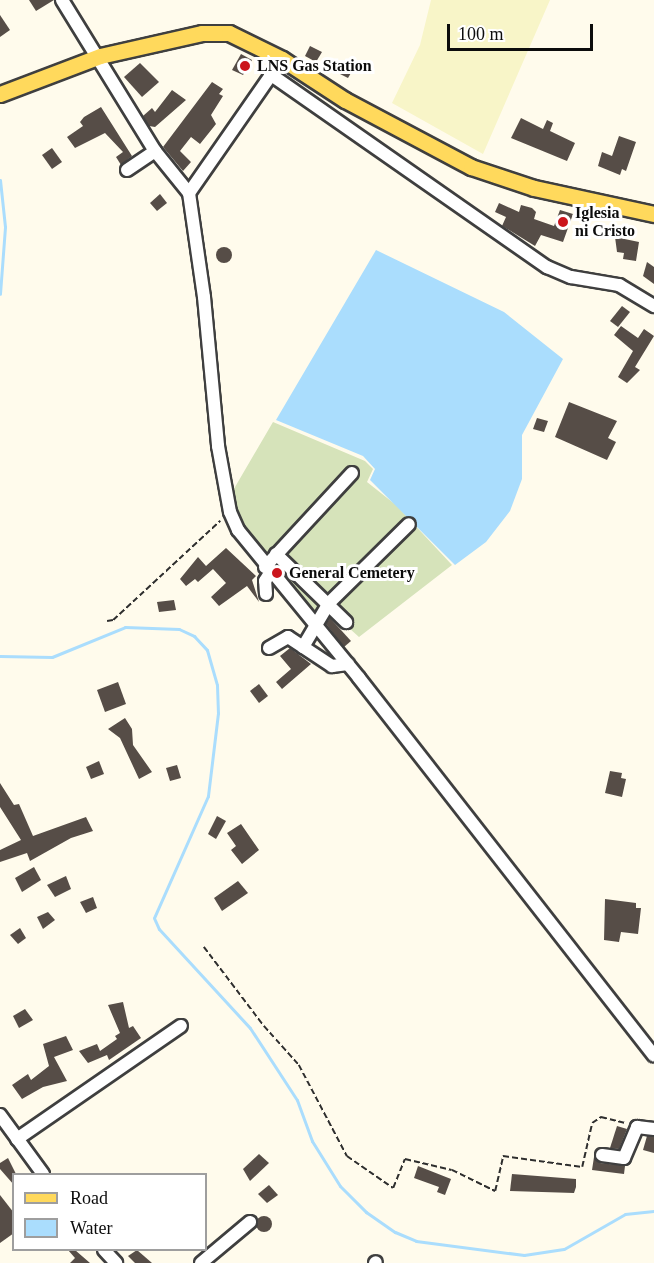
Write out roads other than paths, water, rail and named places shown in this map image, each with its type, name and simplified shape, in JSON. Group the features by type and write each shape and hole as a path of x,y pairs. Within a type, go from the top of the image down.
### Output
{"main road":[{"path":"0,94 100,56 217,32 238,36 282,59 345,100 471,167 534,188 654,214"}],"street":[{"path":"62,0 100,56 156,151 189,193 204,297 218,446 230,512 247,546 348,664 654,1056"},
{"path":"189,193 282,59"},
{"path":"270,74 547,267 570,277 619,285 654,306"},
{"path":"127,170 156,151"},
{"path":"266,594 267,570 276,554 352,473"},
{"path":"303,647 329,603 408,524"},
{"path":"276,554 346,622"},
{"path":"269,648 288,638 332,666 348,664"},
{"path":"9,1134 181,1026"},
{"path":"0,1115 9,1134 42,1173"},
{"path":"602,1155 624,1158 637,1127 654,1129"},
{"path":"201,1263 250,1222"},
{"path":"105,1251 116,1263"}],"water":[{"path":"376,250 504,312 563,359 522,435 522,479 510,511 486,542 455,565 370,480 375,469 363,456 276,420"}],"waterway":[{"path":"0,180 5,227 0,294"},
{"path":"0,656 52,657 125,627 179,629 194,636 207,650 217,685 218,713 208,796 154,918 159,929 250,1028 297,1100 312,1141 340,1186 366,1212 395,1232 416,1241 524,1255 564,1249 625,1214 654,1211"}],"place":[{"name":"LNS Gas Station","path":"245,66"},
{"name":"Iglesia ni Cristo","path":"563,222"},
{"name":"General Cemetery","path":"277,573"}]}
